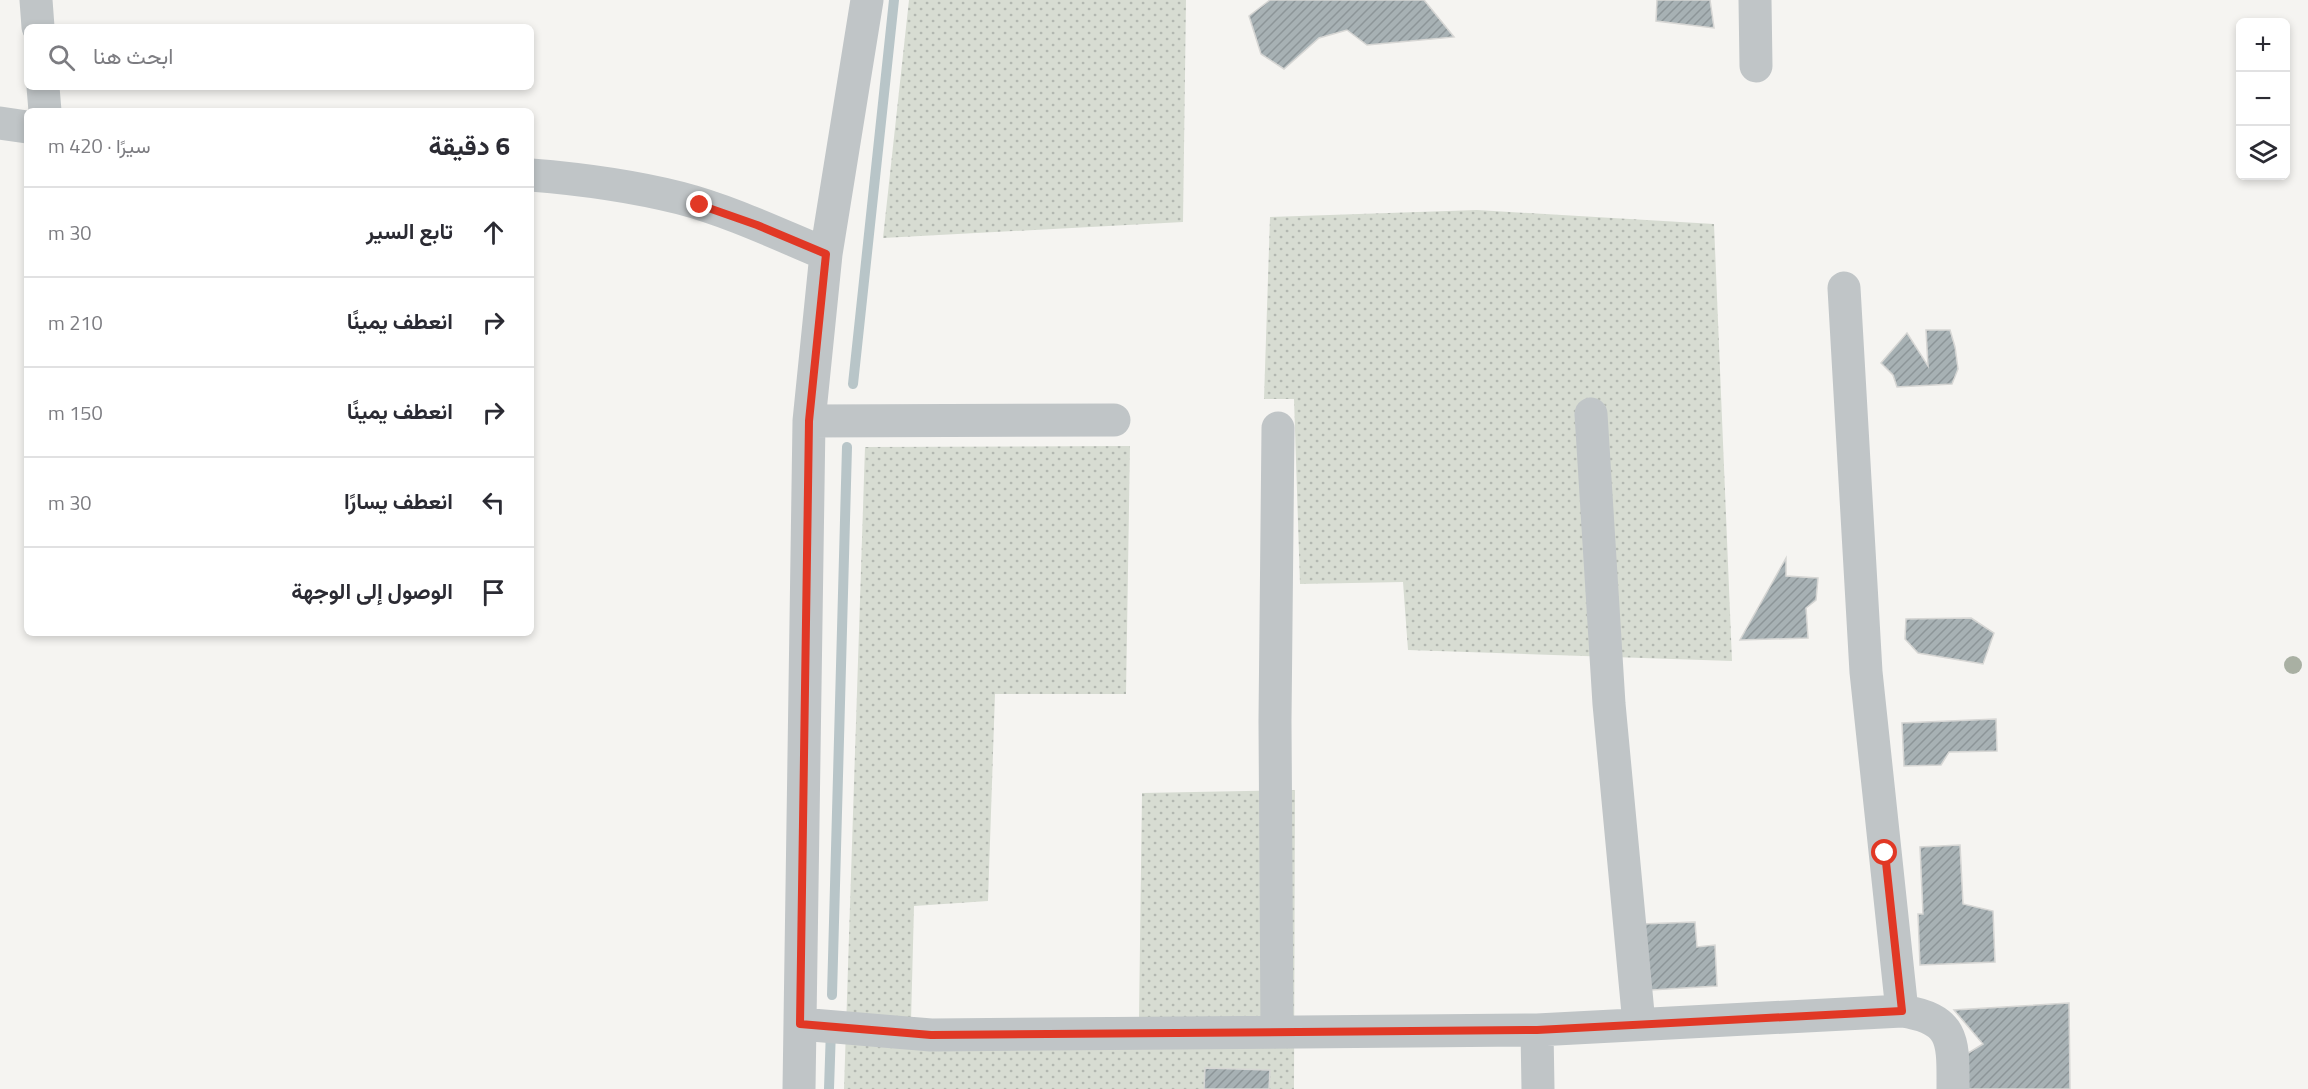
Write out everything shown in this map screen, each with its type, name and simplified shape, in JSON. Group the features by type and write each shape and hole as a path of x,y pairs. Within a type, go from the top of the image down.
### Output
{"street":[{"path":"36,0 38,24"},
{"path":"798,1089 809,421 826,254 867,0"},
{"path":"1755,0 1756,66"},
{"path":"43,90 45,108"},
{"path":"0,123 24,127"},
{"path":"534,175 582,180 681,198 757,225 826,254"},
{"path":"1844,288 1866,672 1902,1011"},
{"path":"1590,414 1609,704 1639,1024"},
{"path":"809,421 1114,420"},
{"path":"1277,1032 1275,721 1278,428"},
{"path":"800,1024 931,1035 1537,1030 1902,1011 1921,1014 1936,1020 1946,1031 1953,1051 1953,1089"},
{"path":"1537,1030 1538,1089"}],"shaded area":[{"path":"909,0 1186,0 1183,222 883,238"},
{"path":"1477,210 1714,224 1732,661 1408,650 1403,582 1300,584 1294,399 1264,399 1270,217"},
{"path":"1130,446 1126,694 995,694 988,901 914,906 911,1022 1139,1018 1142,793 1295,790 1294,1089 844,1089 865,447"}],"building":[{"path":"1270,0 1424,0 1454,37 1367,45 1347,30 1319,38 1284,69 1261,54 1249,16"},
{"path":"1657,0 1710,0 1714,28 1656,21"},
{"path":"1926,330 1950,330 1958,369 1952,384 1897,387 1893,375 1881,363 1907,333 1928,366"},
{"path":"1786,558 1786,576 1818,578 1816,600 1806,608 1808,638 1740,640"},
{"path":"1971,618 1994,633 1983,664 1918,653 1905,639 1906,619"},
{"path":"1996,719 1997,751 1949,752 1941,765 1904,766 1902,723"},
{"path":"1960,845 1963,904 1993,911 1995,962 1920,965 1918,914 1923,914 1920,847"},
{"path":"1695,922 1697,947 1715,945 1717,986 1651,990 1642,924"},
{"path":"2069,1003 2070,1089 1966,1089 1965,1055 1983,1044 1954,1010"},
{"path":"1205,1068 1270,1070 1269,1089 1204,1089"}],"waterway":[{"path":"853,384 894,0"},
{"path":"832,995 847,447"},
{"path":"829,1089 831,1029"}],"route":[{"path":"700,205 757,225 826,254 809,421 800,1024 931,1035 1537,1030 1902,1011 1885,853"}]}
